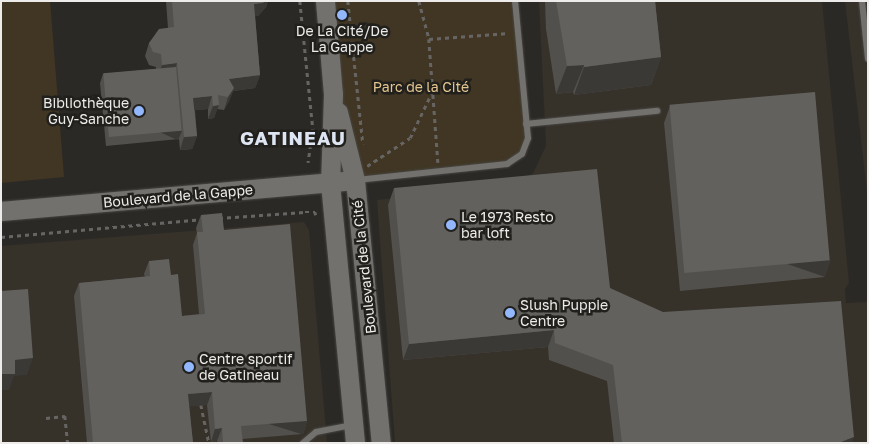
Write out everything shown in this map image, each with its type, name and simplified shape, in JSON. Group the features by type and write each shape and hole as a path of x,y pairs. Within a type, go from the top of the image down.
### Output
{"street":[{"name":"Boulevard de la Cité","path":"325,1 333,94 330,182 354,434"},
{"name":"Boulevard de la Cité","path":"333,94 361,174 382,443"},
{"name":"Boulevard de la Gappe","path":"1,211 330,182 361,174"},
{"path":"354,434 380,421"}],"lane":[{"path":"361,174 439,171 516,161 527,146 515,1"},
{"path":"862,1 868,59"},
{"path":"526,124 657,112"},
{"path":"303,443 316,432 354,434"}],"path":[{"path":"300,1 313,129 308,163"},
{"path":"348,1 365,154"},
{"path":"419,1 429,39 439,171"},
{"path":"429,39 518,32"},
{"path":"361,174 410,138 432,91"},
{"path":"361,174 366,162"},
{"path":"216,218 316,212"},
{"path":"1,237 208,219"},
{"path":"201,405 209,443"},
{"path":"46,418 65,416 68,443"}],"shaded area":[{"path":"539,1 822,1 849,283 845,289 846,303 868,302 868,443 395,443 377,200 514,185 533,173 546,146"},
{"path":"845,1 868,1 868,200"},
{"path":"304,222 309,230 327,443 1,443 1,246"}],"green space":[{"path":"1,1 50,1 64,177 1,183"},
{"name":"Parc de la Cité","path":"325,1 515,1 528,138 516,161 355,180 333,94"}],"building":[{"path":"172,1 265,1 254,4 260,75 229,79 234,88 228,97 218,95 219,105 213,106 212,96 193,98 197,136 184,137 177,63 162,65 161,54 153,52 149,43 159,29 174,27"},
{"path":"556,1 655,1 661,57 584,67 584,65 567,66"},
{"name":"Bibliothèque Guy-Sanche","path":"176,67 182,131 109,137 103,73"},
{"path":"815,92 830,260 684,273 670,105"},
{"name":"Slush Puppie Centre","path":"597,169 610,288 663,312 841,301 854,437 838,443 622,443 613,365 555,343 554,330 409,344 394,188"},
{"name":"Centre sportif de Gatineau","path":"222,213 224,230 290,224 307,421 241,426 243,443 223,443 222,428 215,429 212,392 188,394 193,443 93,443 79,283 150,276 149,261 169,259 171,275 178,274 182,316 205,314 197,232 203,232 201,215"},
{"path":"28,289 33,358 15,360 15,374 1,374 1,291"}],"place":[{"name":"De La Cité/De La Gappe","path":"342,15"},
{"name":"Bibliothèque Guy-Sanche","path":"139,111"},
{"name":"Le 1973 Resto bar loft","path":"451,225"},
{"name":"Slush Puppie Centre","path":"510,313"},
{"name":"Centre sportif de Gatineau","path":"189,367"}],"district":[{"name":"GATINEAU","path":"293,138"}]}
